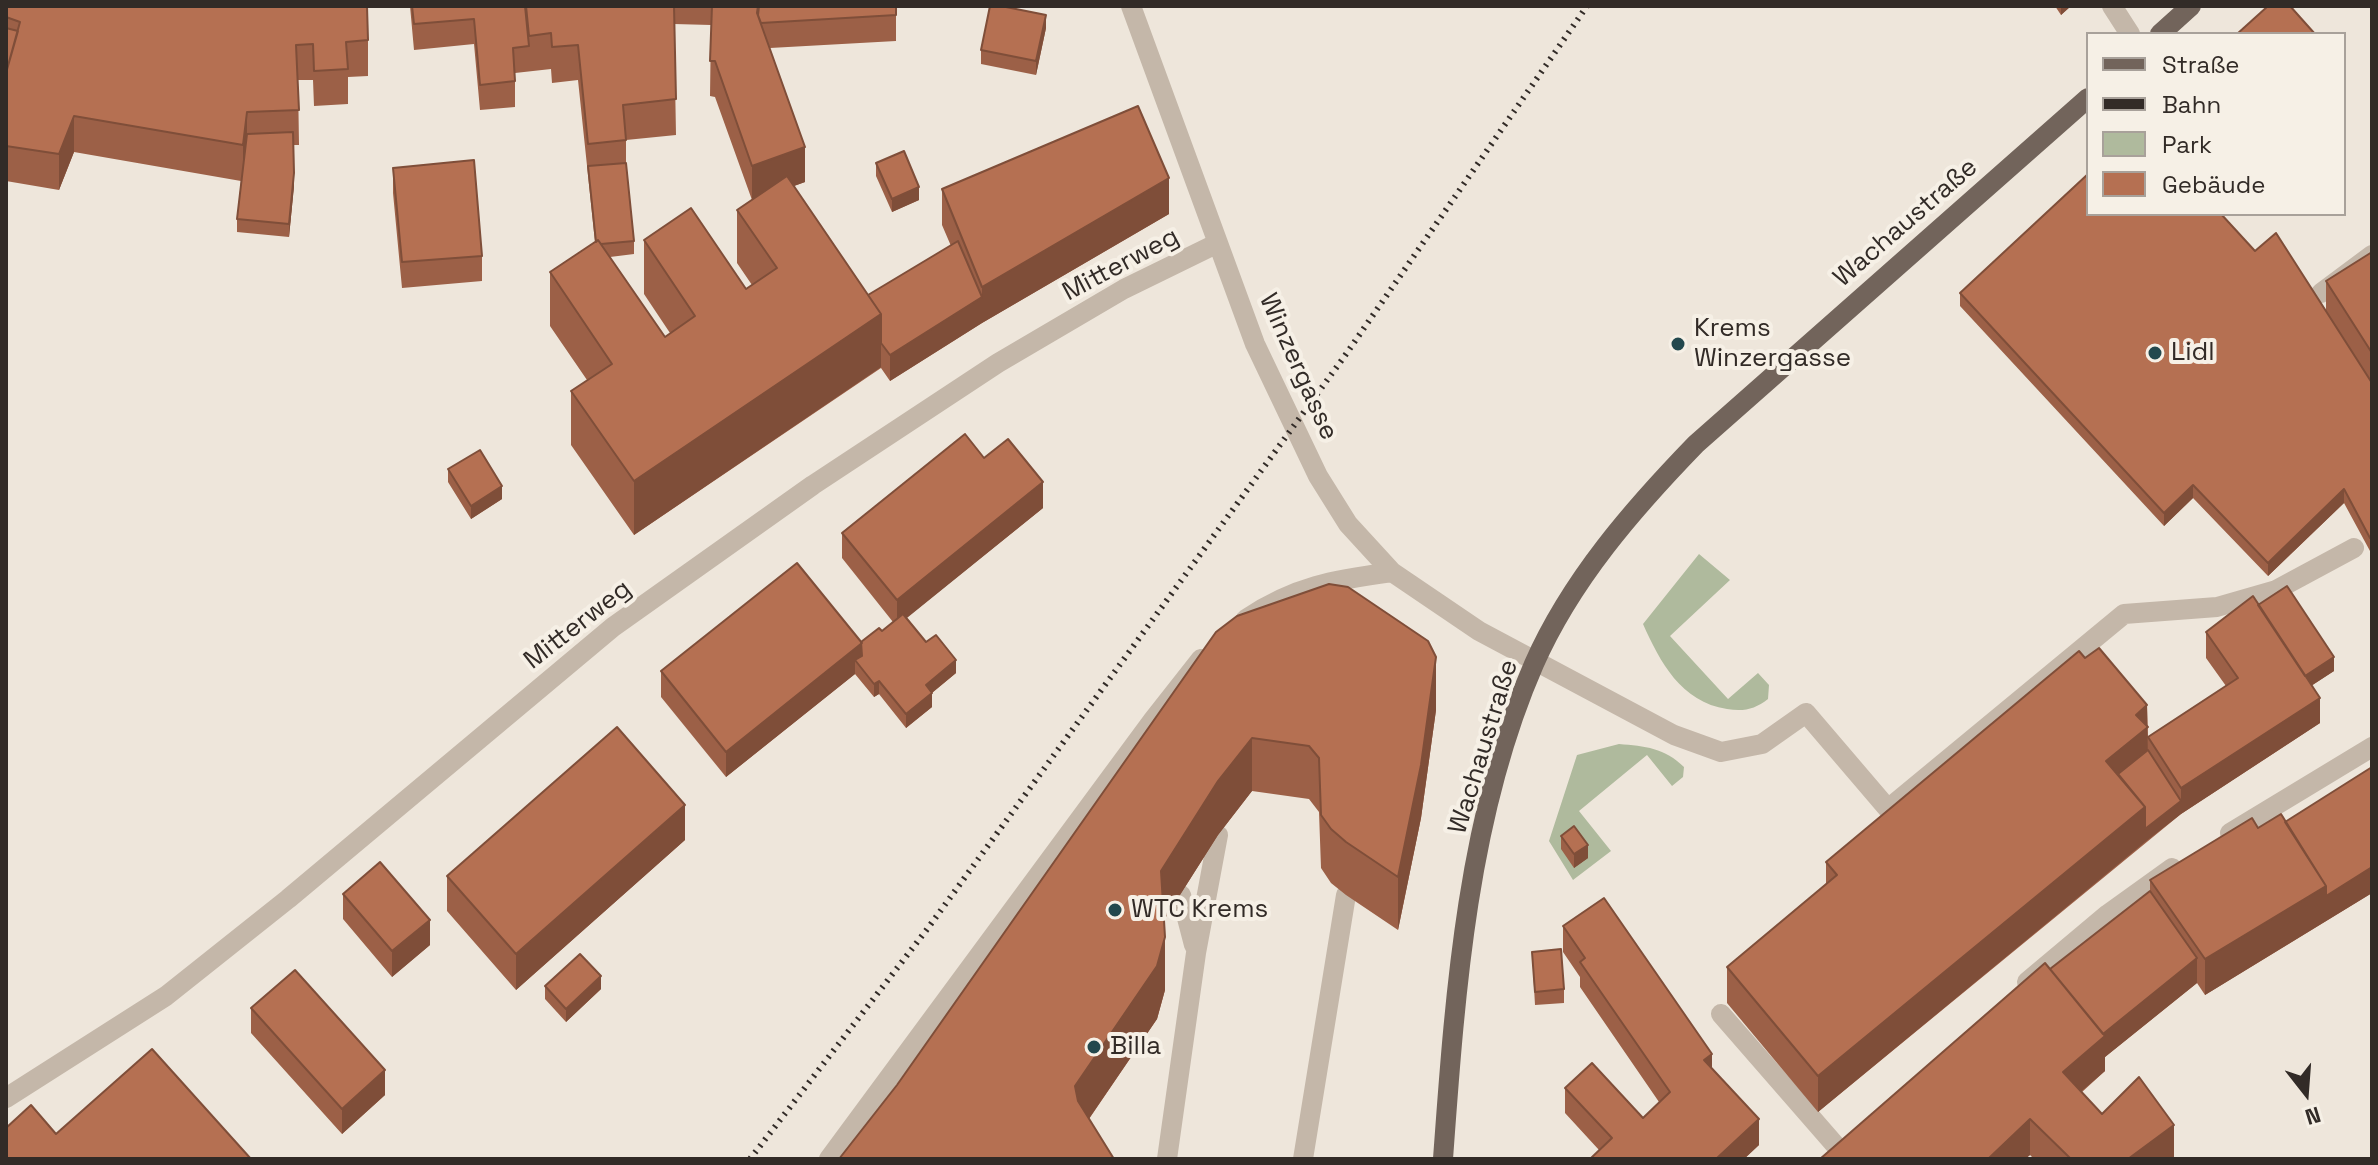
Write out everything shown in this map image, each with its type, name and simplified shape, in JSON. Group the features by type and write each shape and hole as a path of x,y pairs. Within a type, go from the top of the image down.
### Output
{"main road":[{"path":"2162,32 2191,6"},
{"name":"Wachaustraße","path":"1443,1159 1452,1035 1472,883 1512,725 1535,663 1563,610 1610,540 1674,467 1741,403 2086,100"}],"street":[{"name":"Winzergasse","path":"1131,6 1255,344 1318,476 1348,524 1392,572 1479,631 1674,735 1721,752 1762,744 1806,713 1888,809 2124,614 2217,607 2276,590 2354,548"},
{"path":"2112,6 2129,32"},
{"name":"Mitterweg","path":"6,1098 166,996 288,899 613,627 813,485 998,363 1124,289 1218,243"},
{"path":"2321,293 2372,255"},
{"path":"1233,628 1274,600 1327,581 1392,572"},
{"path":"829,1159 1193,666 1213,647"},
{"path":"1153,720 1154,747"},
{"path":"2216,841 2372,747"},
{"path":"1167,1159 1196,953 1218,835"},
{"path":"2016,991 2108,914 2192,856"},
{"path":"1181,895 1196,953"},
{"path":"1303,1159 1346,895"},
{"path":"1721,1014 1835,1147"}],"green space":[{"path":"1699,554 1730,580 1670,636 1728,699 1758,673 1769,685 1768,699 1754,707 1733,710 1697,698 1665,666 1643,624"},
{"path":"1619,744 1662,752 1684,767 1683,777 1672,786 1647,755 1579,811 1611,851 1573,880 1549,841 1577,755"}],"building":[{"path":"6,6 367,6 368,40 346,42 348,69 314,71 313,44 296,45 299,110 247,112 243,145 74,116 59,154 6,146 6,73 20,22 6,17"},
{"path":"412,6 525,6 529,46 513,48 515,81 480,85 474,19 414,24"},
{"path":"526,6 674,6 676,99 623,105 626,140 588,144 578,45 552,47 551,33 529,36"},
{"path":"712,6 758,6 757,13 805,147 752,166 715,61 710,61"},
{"path":"759,6 896,6 896,15 761,23"},
{"path":"990,6 1046,15 1036,61 981,50"},
{"path":"2268,6 2290,6 2313,32 2239,32"},
{"path":"6,28 18,31 6,73"},
{"path":"1138,106 1169,178 982,287 942,189"},
{"path":"293,132 294,173 289,224 237,219 247,134"},
{"path":"904,151 919,187 892,199 876,163"},
{"path":"474,160 482,256 402,262 393,168"},
{"path":"626,163 634,241 601,244 598,240 596,242 588,166"},
{"path":"787,176 881,314 634,481 571,391 612,364 550,272 598,240 665,337 695,316 644,240 691,208 746,289 777,268 737,210"},
{"path":"2086,176 2086,216 2223,216 2255,251 2276,233 2372,383 2372,538 2344,489 2268,563 2193,485 2164,513 1960,293"},
{"path":"958,241 982,297 890,355 881,343 881,314 868,295"},
{"path":"2372,252 2372,353 2326,281"},
{"path":"965,434 984,458 1008,439 1043,482 897,600 842,533"},
{"path":"480,450 502,486 471,506 448,469"},
{"path":"797,563 862,643 726,752 661,671"},
{"name":"WTC Krems","path":"1329,584 1348,587 1428,641 1436,657 1421,765 1398,877 1346,842 1321,815 1319,758 1309,746 1252,738 1218,781 1161,871 1165,937 1157,966 1075,1086 1078,1101 1114,1159 839,1159 897,1085 1216,632 1237,616"},
{"path":"2287,586 2334,657 2305,676 2258,605"},
{"path":"2253,596 2320,698 2181,788 2148,737 2238,678 2206,632"},
{"path":"903,614 926,642 936,635 956,660 926,685 932,693 906,714 879,681 874,684 855,660 862,656 861,642 879,628 882,631"},
{"path":"2099,648 2147,705 2136,715 2148,727 2106,761 2145,807 1818,1076 1727,967 1837,875 1826,862 2079,651 2085,658"},
{"path":"617,727 685,805 516,954 447,876"},
{"path":"2148,750 2181,801 2145,829 2145,807 2118,774"},
{"path":"2372,767 2372,867 2326,896 2326,886 2285,822"},
{"path":"2281,814 2326,886 2205,959 2150,880 2252,818 2258,828"},
{"path":"1574,826 1588,845 1574,854 1561,836"},
{"path":"380,862 430,920 392,951 343,894"},
{"path":"2150,891 2197,958 2103,1034 2050,969"},
{"path":"1604,898 1712,1054 1704,1060 1759,1119 1716,1159 1590,1159 1612,1138 1565,1088 1592,1063 1643,1118 1670,1092 1580,962 1585,958 1563,926"},
{"path":"1561,949 1564,989 1535,992 1532,952"},
{"path":"580,954 601,976 566,1009 545,986"},
{"path":"2045,963 2105,1036 2063,1072 2102,1114 2139,1077 2174,1125 2128,1159 2071,1159 2030,1119 1988,1159 1820,1159"},
{"path":"295,970 385,1070 342,1109 251,1008"},
{"path":"152,1049 251,1159 6,1159 6,1128 31,1105 56,1134"}],"railway":[{"path":"750,1159 928,928 1344,357 1587,6"}],"place":[{"name":"Krems Winzergasse","path":"1678,344"},
{"name":"Lidl","path":"2155,353"},
{"name":"WTC Krems","path":"1115,910"},
{"name":"Billa","path":"1094,1047"}]}
